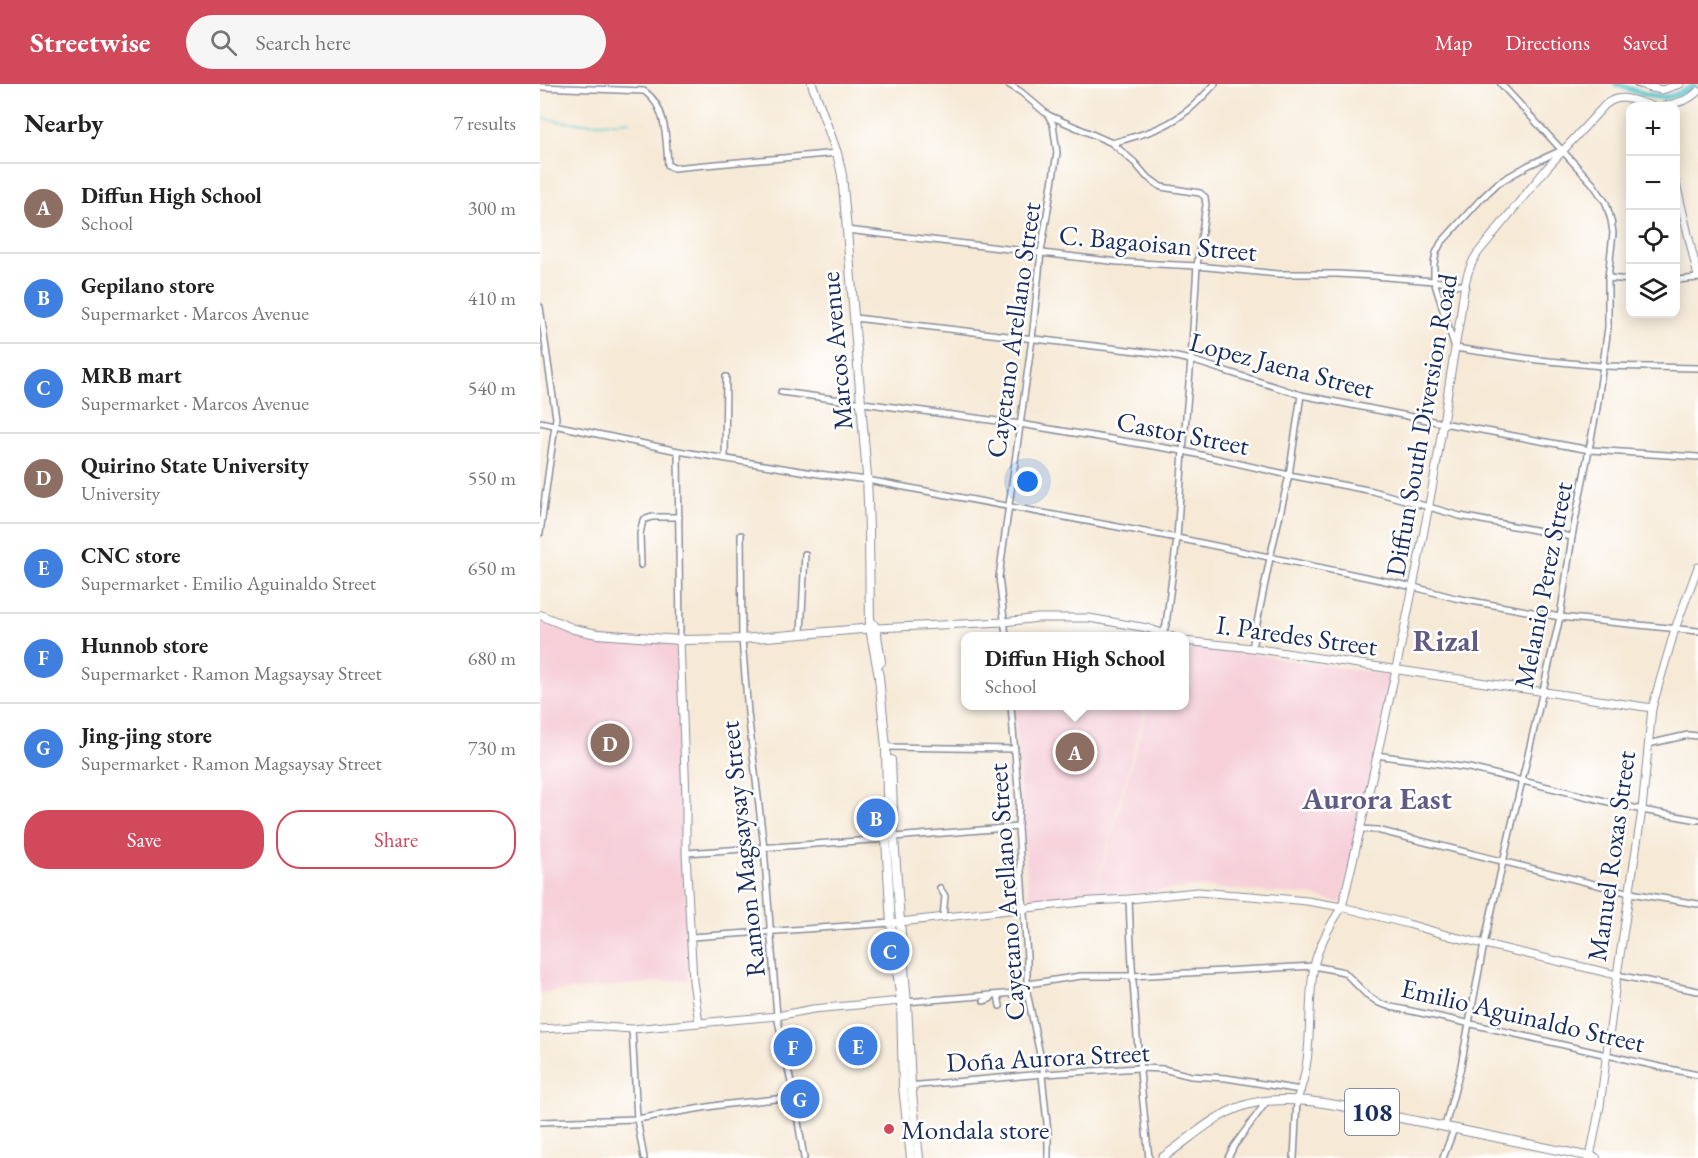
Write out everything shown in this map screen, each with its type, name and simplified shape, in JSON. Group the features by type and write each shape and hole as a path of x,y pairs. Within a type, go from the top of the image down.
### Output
{"main road":[{"name":"Marcos Avenue","path":"812,84 837,153 842,175 862,401 872,625 888,747 890,838 895,923 904,1002 911,1158"},
{"path":"540,615 574,629 597,633 680,639 742,639 872,625"},
{"name":"Marcos Avenue","path":"907,1086 919,1158"},
{"name":"108","path":"1162,1158 1224,1113 1267,1101 1297,1099 1593,1157"}],"street":[{"path":"1008,84 1021,92 1048,116 1112,143 1161,187 1200,193 1205,197 1206,205 1197,266 1177,538 1166,625 1162,632"},
{"path":"1112,143 1147,134 1165,126 1184,114 1215,84"},
{"name":"Melanio Perez Street","path":"1443,1158 1484,944 1560,617 1572,537 1590,450 1608,327 1608,278 1613,233 1606,203 1593,184 1501,84"},
{"path":"1636,84 1662,90 1680,84"},
{"path":"540,87 644,91 650,95 662,116 668,165 673,168 837,153"},
{"path":"1680,102 1695,95 1698,91"},
{"name":"Diffun South Diversion Road","path":"1297,1099 1301,1090 1309,1045 1314,966 1329,926 1342,907 1396,670 1428,507 1469,269 1477,254 1547,168 1612,99 1619,97 1638,102"},
{"name":"Cayetano Arellano Street","path":"1006,632 999,577 1032,339 1041,252 1057,153 1053,124 1048,116"},
{"path":"1563,151 1516,172 1498,183 1441,243 1434,264 1434,281 1455,348 1538,360 1602,366 1698,368"},
{"path":"1680,200 1698,278 1680,280"},
{"name":"C. Bagaoisan Street","path":"847,230 1118,262 1197,266 1278,274 1337,274 1434,281 1466,286"},
{"path":"1608,278 1626,280"},
{"path":"540,307 555,408 555,426 540,533"},
{"name":"Lopez Jaena Street","path":"855,318 1162,354 1191,360 1301,395 1443,423 1590,450 1698,457"},
{"path":"725,458 726,377"},
{"name":"Castor Street","path":"781,392 862,401 1020,424 1183,451 1373,491 1460,516 1572,537"},
{"path":"1252,648 1289,475 1301,395"},
{"path":"540,422 678,451 867,480 1010,506 1177,538 1413,587 1455,598 1560,617 1698,631"},
{"path":"678,451 686,853 693,981 699,1023"},
{"path":"641,565 640,534 643,520 652,517 679,518"},
{"name":"Ramon Magsaysay Street","path":"741,535 742,639 764,848 777,1016 804,1158"},
{"path":"801,633 805,554"},
{"name":"Manuel Roxas Street","path":"1593,1157 1642,810 1652,708 1675,629 1698,567"},
{"path":"872,625 1089,618 1147,628 1155,632"},
{"name":"I. Paredes Street","path":"1189,641 1252,648 1652,708"},
{"name":"Cayetano Arellano Street","path":"1011,710 1019,800 1018,827 1027,992 1043,1075 1048,1158"},
{"path":"1648,744 1688,735 1698,736"},
{"path":"888,747 1015,749"},
{"path":"1376,755 1468,768 1642,810 1698,820"},
{"path":"686,853 1018,827"},
{"path":"1360,829 1377,830 1629,893 1698,904"},
{"path":"940,888 945,896 942,917"},
{"path":"691,937 895,923 1023,908 1197,892 1307,901 1342,907 1450,936 1617,975 1698,991"},
{"path":"1129,899 1139,1068 1149,1158"},
{"name":"Emilio Aguinaldo Street","path":"1028,984 1081,976 1132,976 1314,966 1344,972 1366,994 1379,1003 1391,1007 1698,1075"},
{"path":"540,1029 591,1026 632,1029 777,1016 813,1009 1027,992"},
{"path":"984,1002 995,995"},
{"path":"995,995 1000,1006"},
{"path":"632,1029 637,1119 644,1158"},
{"name":"Doña Aurora Street","path":"907,1086 1139,1068 1163,1069 1191,1076 1226,1078 1301,1090"},
{"path":"540,1122 637,1119 720,1105 794,1097"},
{"path":"1294,1158 1297,1099"},
{"path":"1228,1158 1234,1146 1267,1101"}],"shaded area":[{"path":"540,619 583,636 676,644 688,979 540,993"},
{"path":"1189,645 1392,675 1341,903 1309,895 1198,887 1094,897 1147,710 1189,710"},
{"path":"1015,710 1145,710 1093,897 1030,905"}],"waterway":[{"path":"1616,84 1658,97 1675,95 1695,86"},
{"path":"540,117 574,123 630,121"}],"place":[{"name":"Quirino State University","path":"610,743"},
{"name":"Diffun High School","path":"1075,752"},
{"name":"Gepilano store","path":"876,818"},
{"name":"MRB mart","path":"890,951"},
{"name":"CNC store","path":"858,1046"},
{"name":"Hunnob store","path":"793,1047"},
{"name":"Jing-jing store","path":"800,1099"},
{"name":"Mondala store","path":"889,1129"}],"district":[{"name":"Rizal","path":"1446,640"},
{"name":"Aurora East","path":"1377,798"}]}
